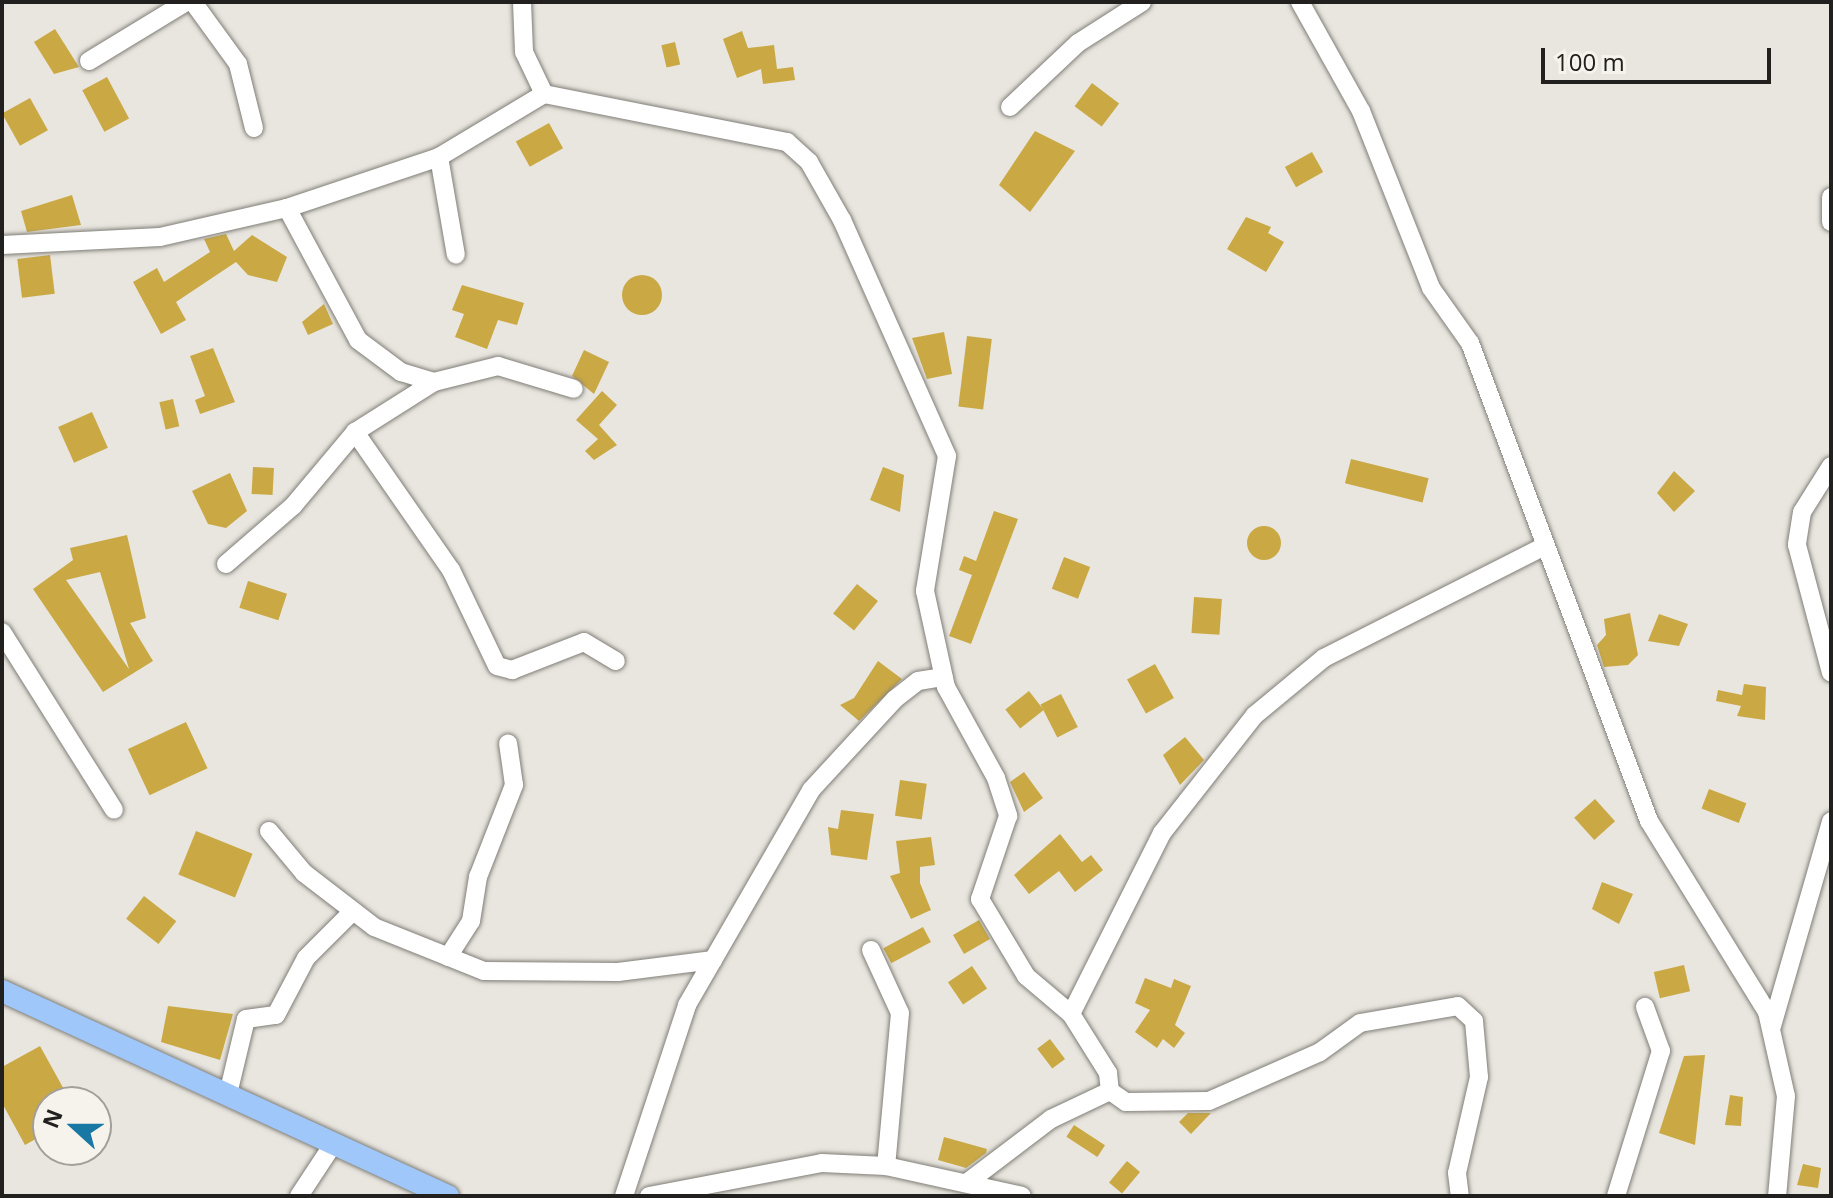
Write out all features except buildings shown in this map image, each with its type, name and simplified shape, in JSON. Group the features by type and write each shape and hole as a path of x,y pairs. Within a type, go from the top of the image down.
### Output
{"main road":[{"path":"2,991 334,1143 423,1190 448,1196"}],"street":[{"path":"89,61 186,2"},
{"path":"193,2 238,64 254,128"},
{"path":"522,2 524,52 544,94 592,109 759,134 787,142 809,162 879,293 947,456 925,591 944,677 1008,816 980,899 1026,976 1071,1014 1108,1073 1110,1091 1126,1102 1209,1101 1320,1052 1360,1023 1458,1006 1474,1021 1479,1077 1457,1173 1460,1196"},
{"path":"1010,107 1078,43 1142,2"},
{"path":"1300,2 1361,111 1431,288 1470,343 1649,821 1772,1029 1786,1096 1777,1196"},
{"path":"2,245 160,237 287,208 439,157 544,94"},
{"path":"439,157 456,255"},
{"path":"1831,197 1831,222"},
{"path":"287,208 358,340 401,372 434,382"},
{"path":"226,564 293,506 355,432 434,382 498,366 574,389"},
{"path":"355,432 451,570 497,666 512,670 584,642 616,661"},
{"path":"1831,466 1802,512 1797,545 1831,673"},
{"path":"1071,1014 1162,833 1255,715 1324,658 1545,546"},
{"path":"2,632 114,810"},
{"path":"624,1196 657,1083 713,960 811,790 895,699 918,681 944,677"},
{"path":"448,957 471,921 478,877 514,785 508,743"},
{"path":"1772,1029 1831,821"},
{"path":"269,831 352,912 448,957 513,975 713,960"},
{"path":"228,1094 246,1019 276,1015 306,958 352,912"},
{"path":"871,950 900,1013 886,1166"},
{"path":"1616,1196 1661,1051 1645,1007"},
{"path":"968,1182 1051,1119 1110,1091"},
{"path":"299,1196 334,1143"},
{"path":"649,1196 822,1163 886,1166 1022,1196"}]}
